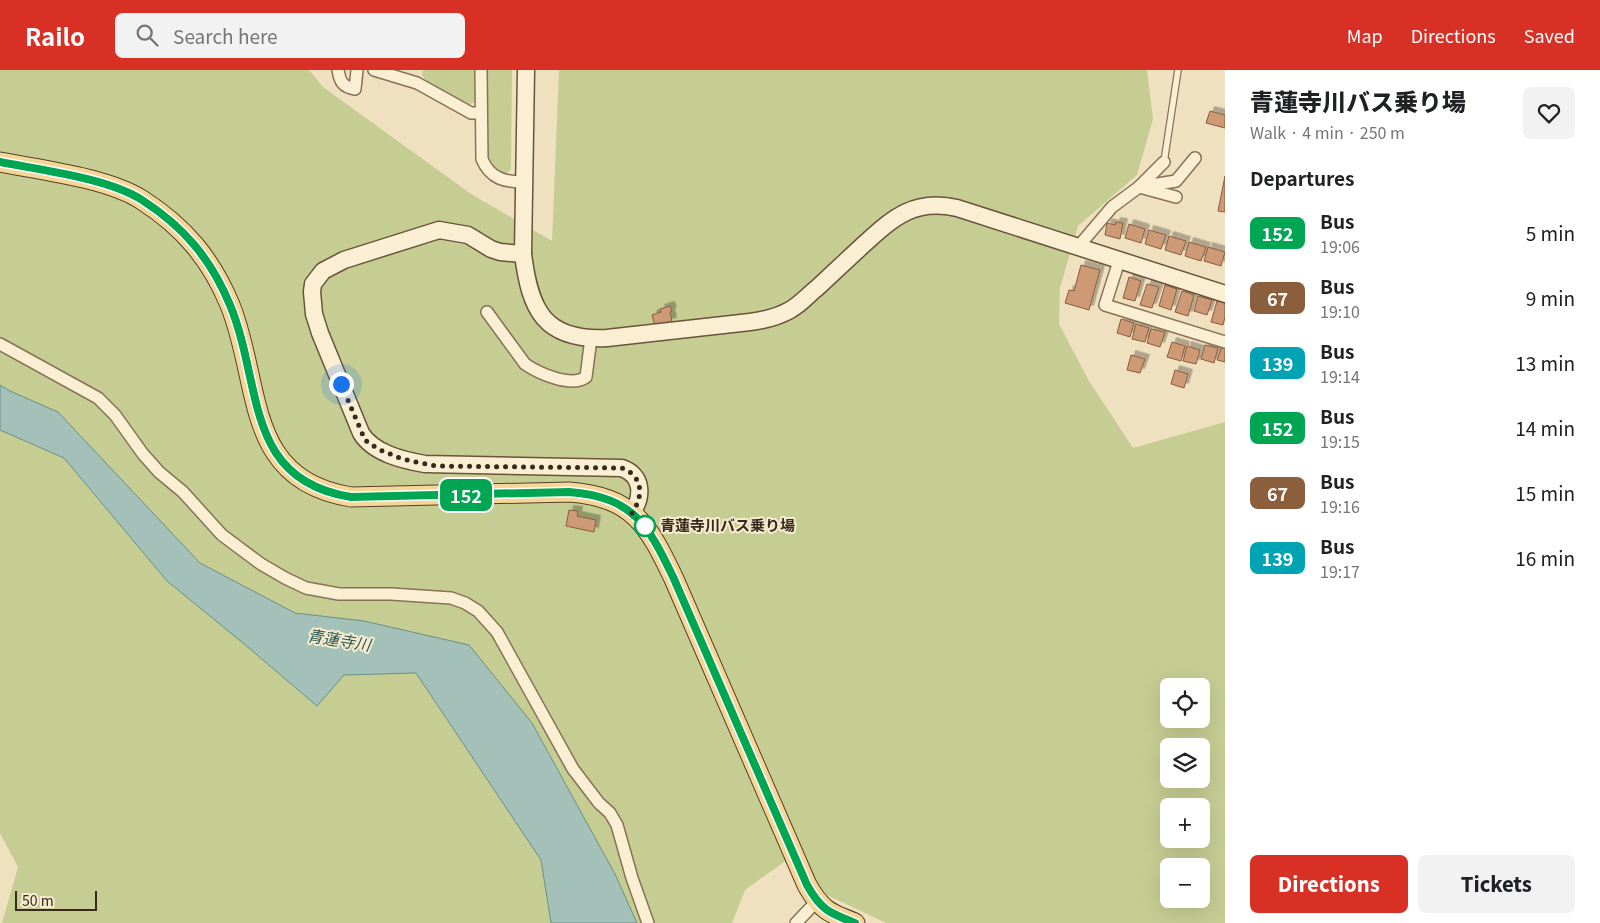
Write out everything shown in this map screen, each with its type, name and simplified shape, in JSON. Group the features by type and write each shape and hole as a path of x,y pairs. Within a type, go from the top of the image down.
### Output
{"main road":[{"path":"0,162 86,180 129,193 167,218 189,238 207,261 231,307 246,354 259,414 269,442 275,454 284,464 310,485 329,493 351,497 584,493 612,500 632,513 656,543 674,579 816,902 830,913 855,923"}],"street":[{"path":"338,70 339,80 342,85 355,89 357,70"},
{"path":"374,70 417,83 471,113 481,113"},
{"path":"417,83 418,70"},
{"path":"481,70 480,153 484,165 491,174 500,180 525,182"},
{"path":"526,70 524,254 530,290 534,304 541,314 560,330 571,335 591,338 766,320 802,302 890,220 909,210 928,205 957,208 1225,294"},
{"path":"1139,187 1176,181 1195,158"},
{"path":"1078,247 1112,207 1139,187 1164,162"},
{"path":"1139,187 1176,197"},
{"path":"524,254 500,252 491,249 468,235 439,230 344,260 323,271 313,284 314,314 361,433 371,445 378,449 402,459 424,464 622,468 630,471 636,477 639,485 640,494 637,506 632,513"},
{"path":"1119,261 1105,305 1225,342"},
{"path":"486,312 525,364 533,370 552,377 578,381 586,377 591,338"},
{"path":"0,344 98,398 115,415 143,454 159,472 182,492 222,535 261,564 285,578 306,588 339,594 391,594 451,598 465,603 478,611 496,632 573,768 613,819 648,923"},
{"path":"796,923 816,902"}],"lane":[{"path":"1164,162 1178,70"}],"green space":[{"path":"0,70 309,70 323,87 471,194 552,241 559,70 1147,70 1153,119 1137,175 1078,226 1060,288 1059,324 1089,381 1133,448 1225,422 1225,923 886,923 827,895 791,857 745,890 732,923 2,923 18,867 0,833"},
{"path":"423,70 477,70 476,101 469,105 427,82 422,75"},
{"path":"486,70 512,70 511,170 505,174 496,170 486,154"}],"water":[{"name":"青蓮寺川","path":"0,385 58,412 200,563 295,613 364,621 469,645 532,723 615,874 637,923 551,923 541,860 416,673 344,675 317,706 167,581 64,458 0,430"}],"building":[{"path":"1210,111 1225,115 1225,128 1206,123"},
{"path":"1225,176 1225,212 1218,211"},
{"path":"1116,222 1123,223 1120,239 1105,235 1107,223 1115,225"},
{"path":"1129,224 1145,229 1141,243 1125,238"},
{"path":"1149,230 1166,235 1161,249 1145,244"},
{"path":"1169,236 1186,241 1181,255 1165,250"},
{"path":"1189,242 1206,247 1201,261 1185,256"},
{"path":"1208,247 1225,252 1221,266 1204,261"},
{"path":"1081,265 1100,270 1089,310 1065,303 1069,290 1074,291"},
{"path":"1129,277 1141,281 1135,301 1123,298"},
{"path":"1147,284 1159,287 1152,308 1140,305"},
{"path":"1165,285 1177,289 1171,310 1159,306"},
{"path":"1182,291 1194,295 1188,316 1175,312"},
{"path":"1198,296 1212,300 1207,315 1194,311"},
{"path":"1217,301 1225,303 1223,325 1211,322"},
{"path":"670,306 672,322 655,326 652,315 661,312 660,309"},
{"path":"1121,319 1134,323 1130,337 1117,333"},
{"path":"1136,324 1149,328 1145,342 1132,339"},
{"path":"1151,329 1165,332 1160,347 1147,343"},
{"path":"1172,342 1185,346 1181,361 1167,357"},
{"path":"1205,345 1218,348 1214,363 1201,359"},
{"path":"1187,346 1200,350 1196,364 1183,361"},
{"path":"1222,346 1225,347 1225,362 1217,360"},
{"path":"1131,355 1145,359 1140,373 1127,370"},
{"path":"1175,370 1188,374 1184,388 1171,384"},
{"path":"569,510 578,511 577,516 596,520 594,532 566,526"}],"bus line":[{"name":"152","path":"0,162 55,172 129,193 167,218 197,246 231,307 246,354 263,430 275,454 292,472 310,485 329,493 351,497 584,493 612,500 632,513 648,530 674,579 816,902 830,913 855,923"}],"place":[{"name":"青蓮寺川バス乗り場","path":"645,526"}],"route":[{"path":"341,384 365,440 378,449 402,459 436,466 622,468 630,471 636,477 640,494 637,506 632,513 648,530 645,526"}]}
